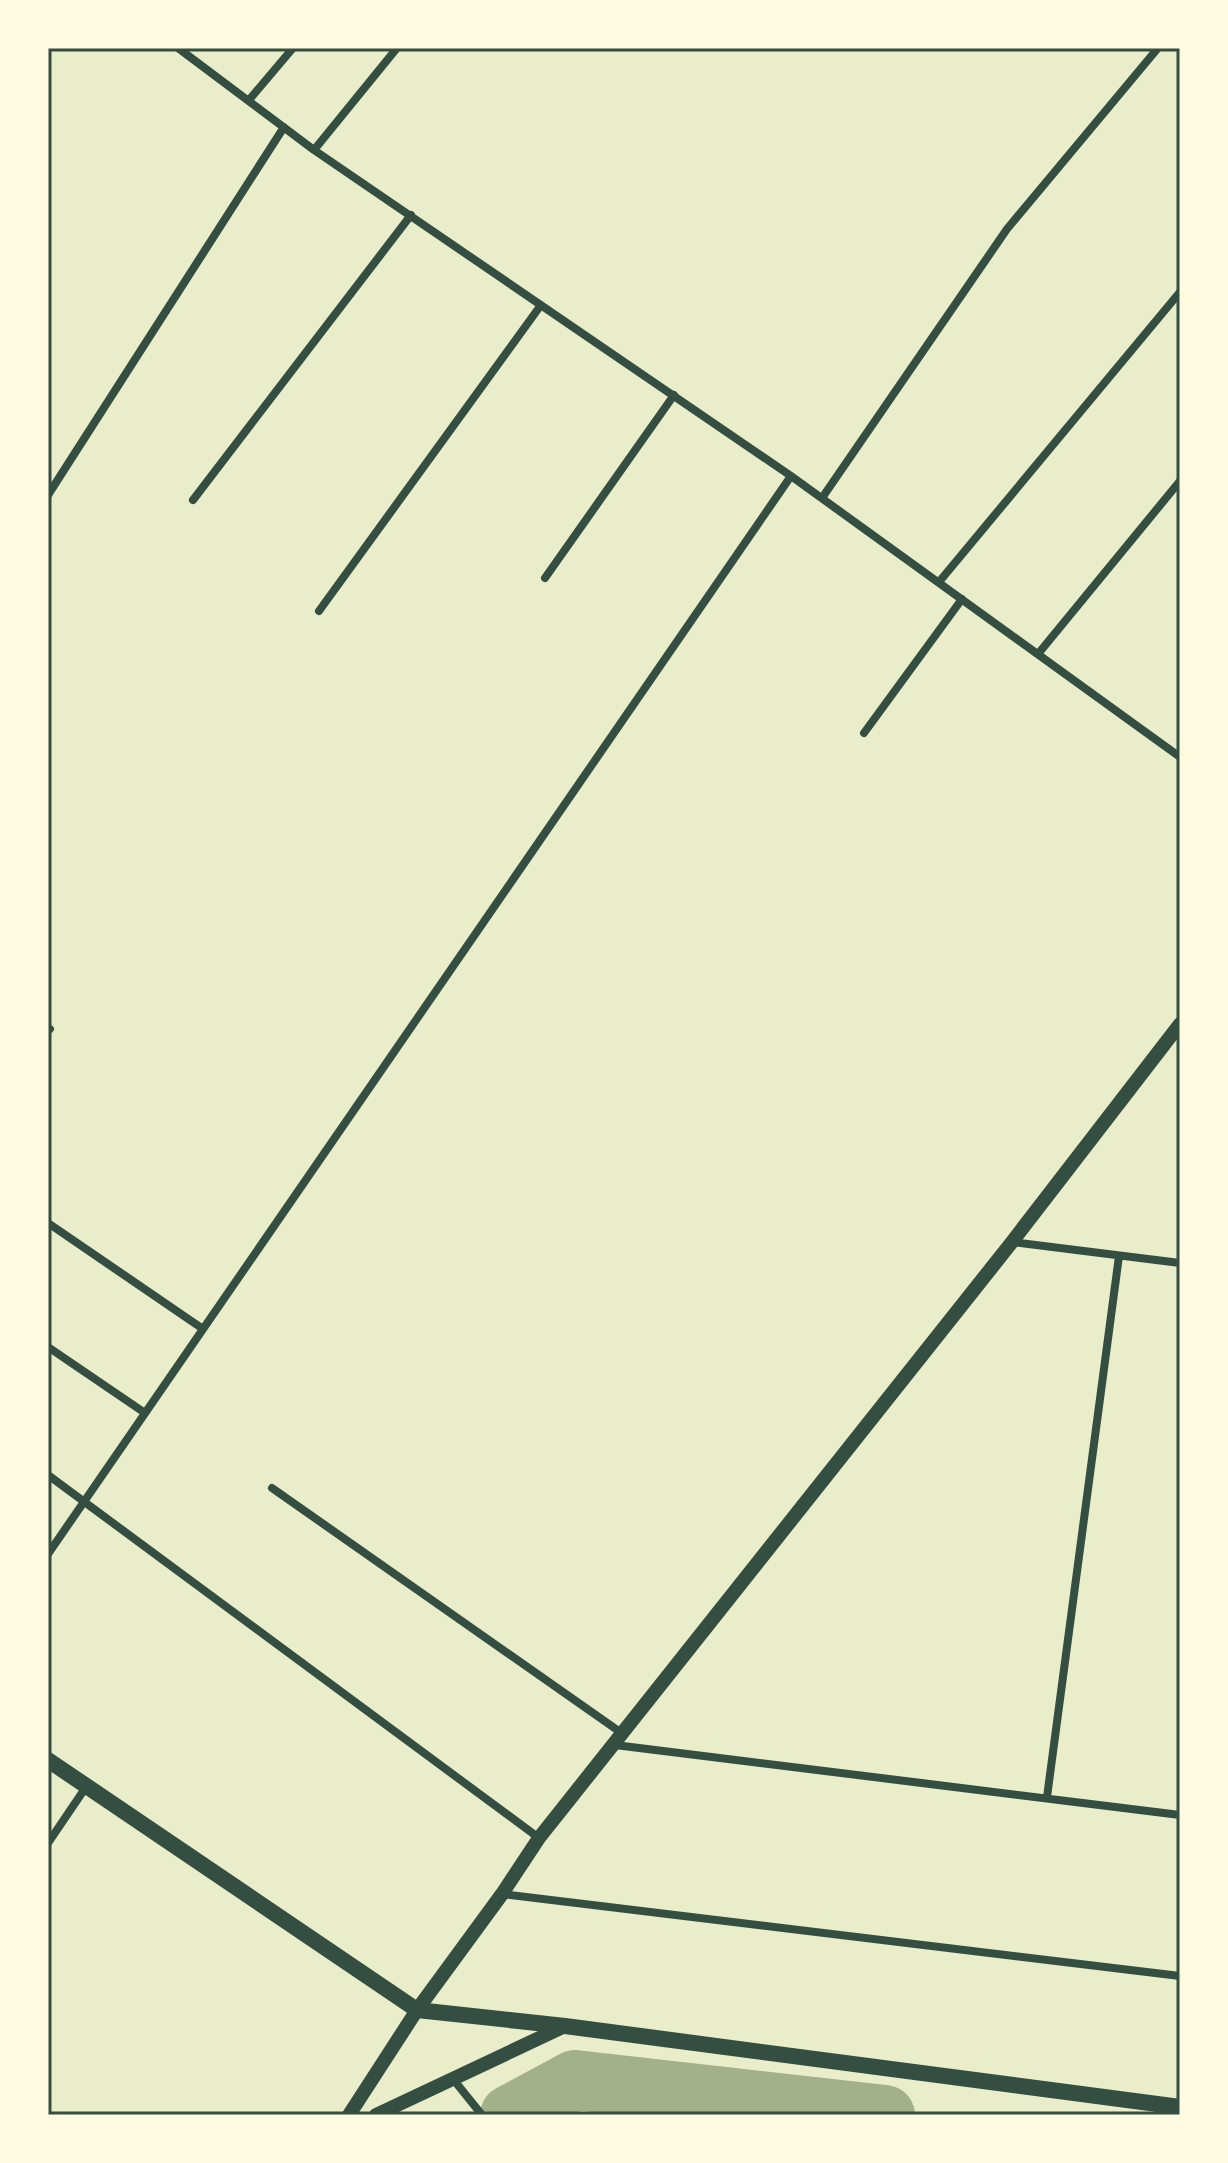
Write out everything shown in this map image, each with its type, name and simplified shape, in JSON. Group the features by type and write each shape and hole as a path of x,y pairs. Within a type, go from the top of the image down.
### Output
{"main road":[{"path":"48,1760 417,2010 565,2026 1180,2107"}],"street":[{"path":"178,48 190,51 314,150 791,476 1180,757"},
{"path":"249,100 293,48"},
{"path":"314,150 397,48"},
{"path":"822,498 1007,229 1158,48"},
{"path":"48,495 284,127"},
{"path":"193,500 411,215"},
{"path":"939,582 1180,292"},
{"path":"319,611 541,305"},
{"path":"545,578 674,395"},
{"path":"48,1554 791,476"},
{"path":"1038,654 1180,481"},
{"path":"864,733 962,599"},
{"path":"349,2115 417,2010 539,1838 1012,1242 1180,1024"},
{"path":"48,1223 203,1329"},
{"path":"1012,1242 1180,1263"},
{"path":"1047,1797 1119,1256"},
{"path":"48,1347 145,1413"},
{"path":"48,1475 539,1838"},
{"path":"272,1488 619,1739 1180,1815"},
{"path":"48,1843 87,1786"},
{"path":"502,1894 1180,1976"},
{"path":"376,2115 565,2026"},
{"path":"453,2079 482,2115"}],"waterway":[{"path":"510,2115 575,2080 885,2115"}]}
